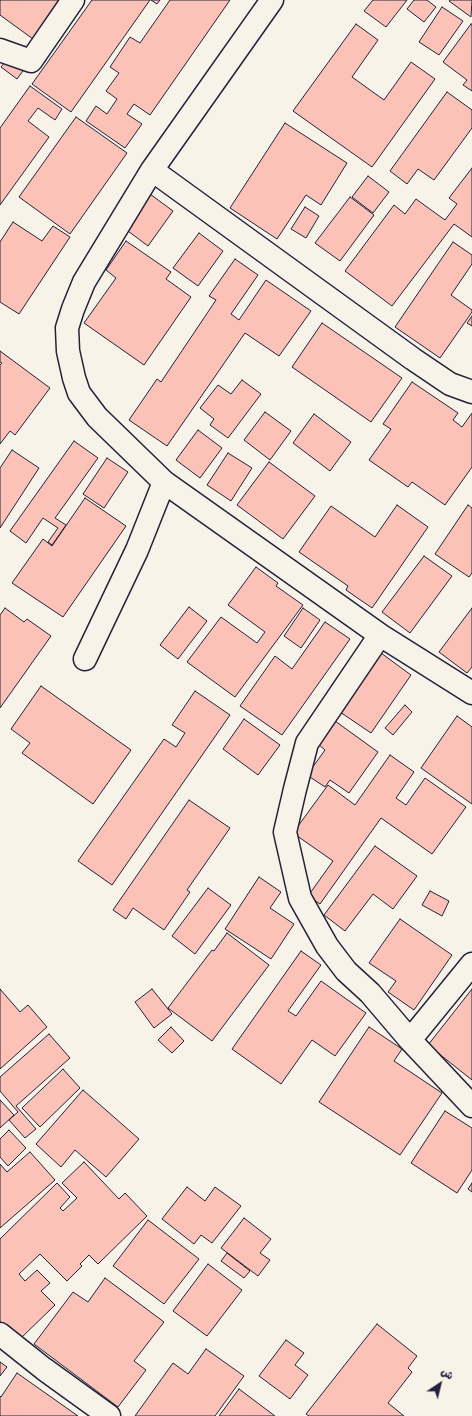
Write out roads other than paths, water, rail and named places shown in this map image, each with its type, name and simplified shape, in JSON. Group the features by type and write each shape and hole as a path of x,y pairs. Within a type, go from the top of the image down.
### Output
{"street":[{"path":"0,50 31,61 73,0"},
{"path":"272,0 152,170 84,282 67,328 68,351 74,378 79,393 97,418 164,482 380,634 472,692"},
{"path":"152,170 412,359 450,384 472,392"},
{"path":"85,659 137,550 164,482"},
{"path":"380,634 307,743 286,832 300,898 327,946 346,971 370,993 410,1040 472,1106"},
{"path":"410,1040 472,964"},
{"path":"0,1334 44,1369 109,1416"}]}
